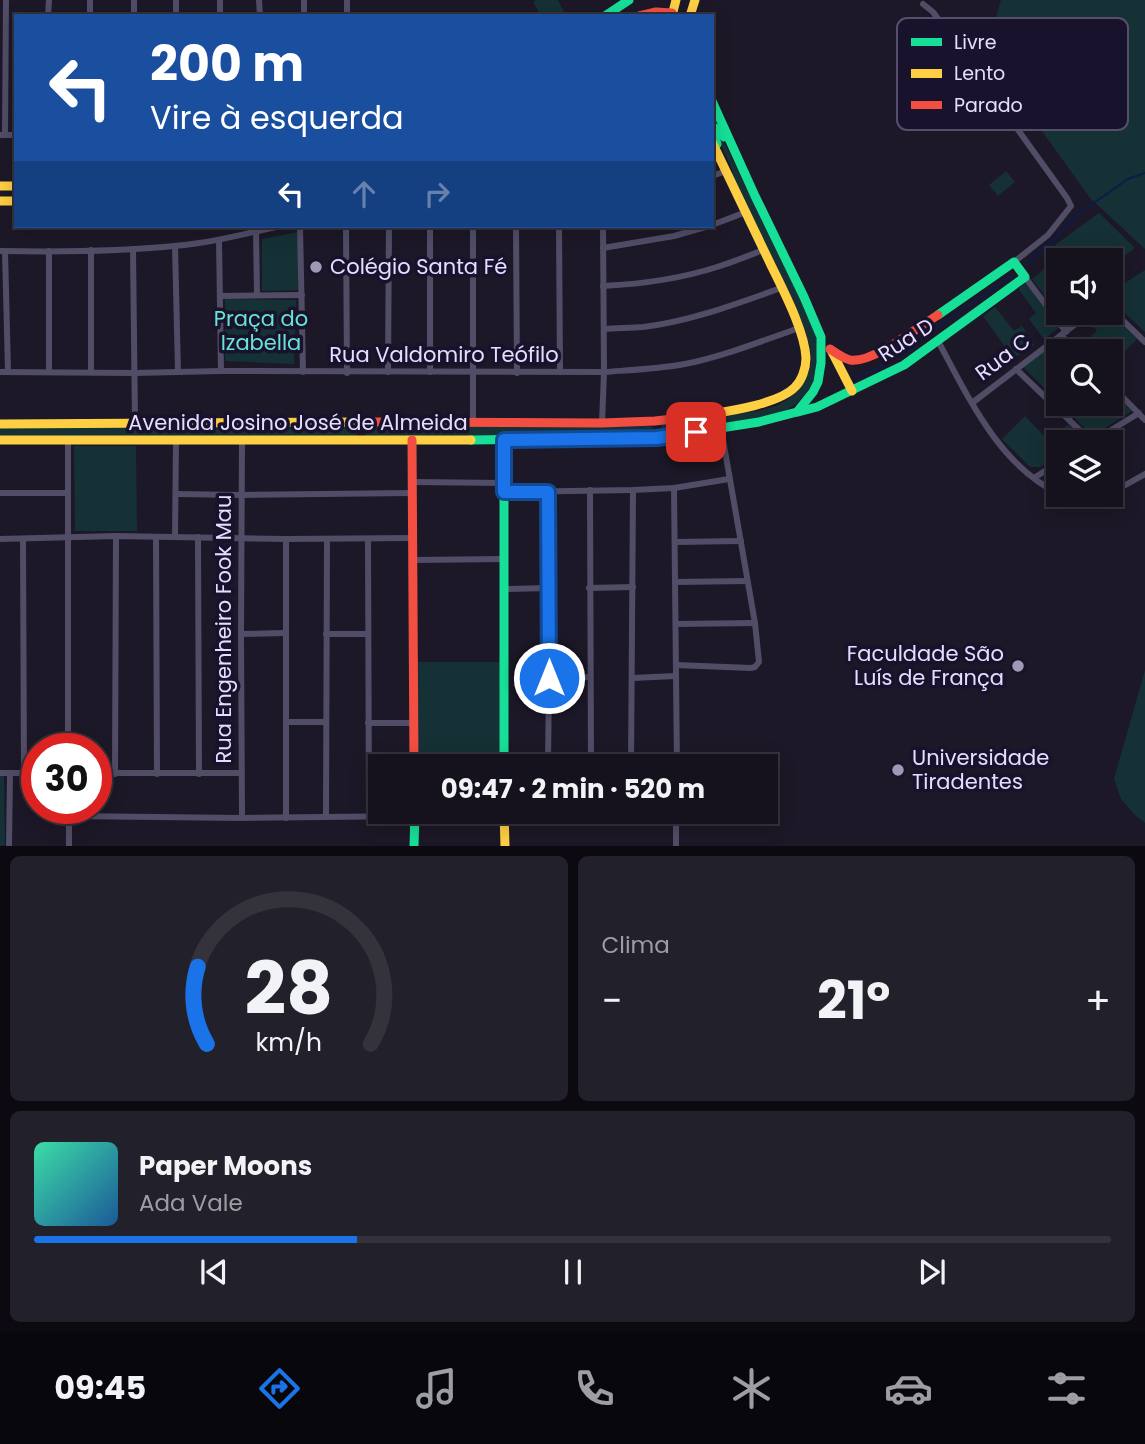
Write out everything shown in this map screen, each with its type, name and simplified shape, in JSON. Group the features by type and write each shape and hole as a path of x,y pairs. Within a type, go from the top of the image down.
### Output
{"main road":[{"path":"608,14 629,0"},
{"path":"648,14 667,14"},
{"path":"714,105 821,337 852,391"},
{"path":"714,130 715,128 721,131 735,160 741,165"},
{"path":"714,136 726,171"},
{"path":"714,146 726,171"},
{"name":"Avenida Josino José de Almeida","path":"0,424 602,423 655,421 714,414 772,401 796,386 803,374 806,360 804,344 726,171"},
{"path":"830,349 844,358 860,360 882,351 1014,262 1024,277"},
{"name":"Rua D","path":"721,428 759,422 817,407 852,391 904,365 1024,277"},
{"path":"797,412 818,382 821,337"},
{"path":"655,421 657,438"},
{"path":"361,440 362,422"},
{"name":"Avenida Josino José de Almeida","path":"0,440 657,438 721,428"},
{"path":"412,440 414,754"},
{"path":"504,440 504,754"},
{"path":"414,845 415,824"},
{"path":"505,824 505,845"}],"street":[{"path":"3,135 6,0"},
{"path":"923,4 937,18"},
{"path":"1014,262 1048,235 1070,206 1018,130"},
{"path":"714,175 726,171"},
{"path":"714,224 746,212"},
{"path":"4,372 3,251 175,246 219,240 270,228"},
{"path":"300,228 303,372"},
{"path":"346,228 347,373"},
{"path":"388,372 389,228"},
{"path":"430,228 430,372"},
{"path":"473,228 473,422"},
{"path":"516,228 517,373"},
{"path":"559,228 560,372"},
{"path":"602,423 603,228"},
{"path":"603,248 674,236 701,228"},
{"path":"256,231 257,295"},
{"path":"219,240 220,371"},
{"path":"175,246 178,372"},
{"path":"133,249 135,423"},
{"path":"91,250 91,372"},
{"path":"603,286 635,285 679,278 763,250"},
{"path":"49,372 50,251"},
{"path":"1024,277 1068,339"},
{"path":"604,329 642,327 685,320 781,288"},
{"path":"220,296 302,295"},
{"path":"1123,321 1145,342"},
{"name":"Rua C","path":"972,403 1075,325"},
{"name":"Rua Valdomiro Teófilo","path":"4,372 604,372 688,363 799,328"},
{"path":"938,341 984,425 1002,447 1046,486"},
{"path":"1016,369 1079,430"},
{"path":"1123,397 1145,419"},
{"path":"1111,430 1139,413"},
{"path":"676,665 751,668 760,663 721,428"},
{"name":"Rua Engenheiro Fook Mau","path":"242,439 242,818"},
{"path":"68,440 68,733"},
{"path":"175,537 176,440"},
{"path":"1034,478 1046,470"},
{"path":"1123,487 1145,474"},
{"path":"412,482 548,492 674,488 729,479"},
{"path":"674,488 677,754"},
{"path":"590,490 591,754"},
{"path":"631,754 633,490"},
{"path":"548,492 548,754"},
{"path":"0,493 68,493"},
{"path":"176,494 412,493"},
{"path":"0,539 116,536 286,540 412,538"},
{"path":"115,774 116,536"},
{"path":"156,537 157,774"},
{"path":"198,537 199,774"},
{"path":"326,817 327,538"},
{"path":"23,539 24,733"},
{"path":"368,539 369,754"},
{"path":"286,540 286,818"},
{"path":"675,542 741,541"},
{"path":"413,559 504,559"},
{"path":"676,582 747,581"},
{"path":"589,588 633,587"},
{"path":"504,589 549,588"},
{"path":"676,624 755,623"},
{"path":"241,634 286,633"},
{"path":"326,634 368,634"},
{"path":"632,678 676,676"},
{"path":"549,678 590,677"},
{"path":"286,722 325,722"},
{"path":"369,723 413,723"},
{"path":"0,773 21,773"},
{"path":"9,845 10,773"},
{"path":"112,774 241,774"},
{"path":"112,813 242,818 368,816"},
{"path":"69,824 69,845"},
{"path":"676,824 676,845"}],"green space":[{"path":"558,0 565,14 540,14 533,2"},
{"path":"1001,0 1145,0 1145,249 1090,198 1041,130 1128,130 1128,18 996,18"},
{"path":"719,132 814,327 817,367 809,389 801,399 778,415 663,434 661,424 758,411 776,406 797,391 811,363 805,329 733,176 716,134"},
{"path":"1006,171 1015,182 998,196 989,185"},
{"path":"1099,213 1135,248 1123,257 1123,248 1057,248 1055,245"},
{"path":"298,232 298,290 262,291 262,239"},
{"path":"1046,267 1046,297 1032,279"},
{"path":"1145,270 1145,332 1123,311 1123,284"},
{"path":"1026,283 1046,310 1046,325 1057,325 1059,328 1044,339 1029,319 1036,313 1018,288"},
{"name":"Praça do Izabella","path":"225,299 296,300 294,364 225,361"},
{"path":"995,307 1014,331 1022,326 1034,345 1013,358 983,316"},
{"path":"1090,325 1122,325 1137,339 1123,353 1123,339 1089,339 1097,330"},
{"path":"1046,350 1046,389 1023,367"},
{"path":"1123,402 1132,411 1102,430 1086,430 1073,416 1123,416"},
{"path":"1025,416 1046,438 1046,463 1040,467 1030,467 1002,439"},
{"path":"1068,424 1074,430 1062,430"},
{"path":"651,426 654,429 650,436 366,436 366,428 370,427"},
{"path":"355,427 357,434 354,438 0,437 0,428"},
{"path":"74,446 136,446 137,531 75,531"},
{"path":"416,662 502,662 500,754 418,754"},
{"path":"1145,670 1145,823 1121,799 1114,779"},
{"path":"0,776 4,776 5,845 0,846"}],"waterway":[{"path":"1026,265 1054,240 1075,216 1128,179 1145,173"},
{"path":"853,380 875,371 888,360 911,350 925,336 1013,275"}],"traffic: fast":[{"path":"608,14 629,0"},
{"path":"471,440 657,438 759,422 797,412 813,392 818,382 821,363 821,337 714,105"},
{"path":"714,130 715,128 721,131 724,137"},
{"path":"714,136 717,144"},
{"path":"798,412 817,407 904,365 1025,277 1014,262 938,315"},
{"path":"504,440 504,754"},
{"path":"414,846 415,824"}],"traffic: slow":[{"path":"672,14 676,0"},
{"path":"691,14 695,0"},
{"path":"699,416 750,407 776,399 800,381 806,358 802,335 792,310 714,146"},
{"path":"0,186 14,186"},
{"path":"0,201 14,201"},
{"path":"831,350 852,391"},
{"path":"0,424 368,422"},
{"path":"0,440 471,440"},
{"path":"504,824 505,846"}],"traffic: jam":[{"path":"648,14 672,13"},
{"path":"830,349 842,357 859,360 895,344 938,315"},
{"path":"368,422 602,423 699,416"},
{"path":"412,440 414,754"}],"place":[{"name":"Colégio Santa Fé","path":"316,267"},
{"name":"Faculdade São Luís de França","path":"1018,666"},
{"name":"Universidade Tiradentes","path":"898,770"}],"route":[{"path":"549,678 548,492 504,492 504,440 657,438 696,432"}]}
